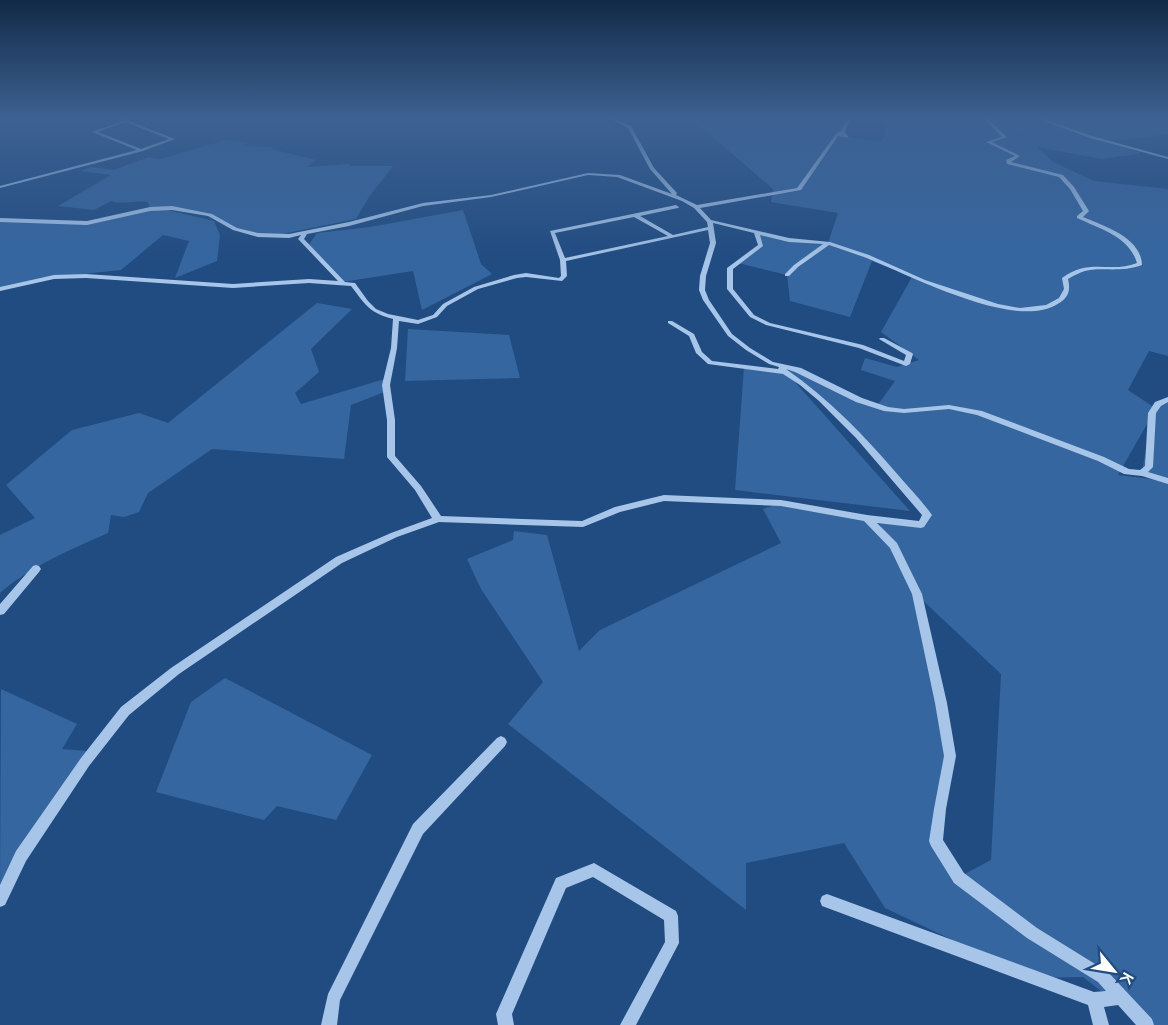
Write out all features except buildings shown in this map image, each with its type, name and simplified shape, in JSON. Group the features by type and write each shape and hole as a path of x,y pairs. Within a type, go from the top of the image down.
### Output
{"street":[{"path":"0,187 77,167"},
{"path":"651,167 675,192 675,196"},
{"path":"696,207 799,189 815,167"},
{"path":"563,261 710,225 757,232 789,240 828,243 923,281 997,306 1020,310 1048,307 1062,299 1068,289 1065,278 1076,273 1090,268 1130,269 1140,264 1139,256 1128,241 1079,218 1086,211 1072,188 1060,176 1024,167"},
{"path":"0,220 87,223 150,209 172,208 210,215 235,229 258,236 303,236 399,210 491,196 588,174 618,176 675,196 696,207 710,225 713,243 703,276 702,290 706,300 730,335 786,372 833,411 873,452 927,515 921,525 781,503 664,498 618,509 583,524 438,519 394,535 339,560 175,671 125,711 85,762 21,856 0,900"},
{"path":"0,289 54,277 86,276 233,286 309,281 342,282 353,284 363,301 373,310 396,318 418,322 435,316 445,305 476,288 516,276 526,275 560,280 564,276 563,261 552,232 676,207"},
{"path":"634,215 672,236"},
{"path":"757,232 760,245 730,268 730,289 752,316 768,324 861,346 906,364 910,354 882,339"},
{"path":"303,236 342,282"},
{"path":"787,275 792,268 820,252 828,243"},
{"path":"396,318 394,348 386,385 391,420 391,457 418,488 438,519"},
{"path":"670,322 692,335 699,353 710,363 786,372"},
{"path":"771,363 798,370 859,400 887,409 904,411 949,407 979,413 1101,459 1127,472 1168,481"},
{"path":"1142,474 1149,467 1152,413 1158,404 1168,399"},
{"path":"867,518 894,546 917,594 941,703 950,756 936,841 959,878 1032,933 1103,976 1146,1025"},
{"path":"0,611 36,569"},
{"path":"328,1025 333,999 418,829 501,742"},
{"path":"504,1021 561,883 594,870 671,916 672,943 628,1025"},
{"path":"827,901 1094,1000 1122,997"},
{"path":"1094,1000 1101,1025"}],"shaded area":[{"path":"90,167 114,170 122,167 392,167 369,197 356,219 272,236 235,229 210,215 194,211 163,209 214,221 220,235 217,261 175,278 189,241 163,235 121,270 54,277 0,289 0,218 87,223 150,208 148,202 111,201 94,210 58,206 111,175 81,171"},
{"path":"747,167 1063,167 1094,181 1168,189 1168,356 1149,351 1128,390 1155,408 1154,411 1168,401 1168,1025 1144,1025 1083,977 1033,978 885,908 844,843 746,863 746,910 508,724 543,682 481,589 467,559 513,540 514,531 547,535 579,651 600,630 781,543 763,509 781,503 867,518 886,537 877,519 920,525 927,516 855,434 783,366 877,406 895,381 861,370 865,358 897,367 919,360 881,332 912,277 872,261 850,317 790,301 787,275 738,263 760,245 757,233 789,240 828,243 838,213 771,202 773,189","holes":["1151,417 1142,473 1158,480 1118,475","917,595 1001,674 991,860 959,877 936,841 950,756"]},
{"path":"463,210 481,264 492,274 422,310 413,271 342,282 308,246 317,233 370,227"},
{"path":"317,303 352,309 311,349 319,372 295,393 301,404 388,378 387,391 351,405 344,459 212,449 148,493 139,512 124,517 111,515 108,533 38,567 0,593 0,535 35,518 6,485 72,430 139,413 168,423"},
{"path":"408,329 509,335 520,378 405,381"},
{"path":"744,367 786,372 910,511 735,490"},
{"path":"225,678 372,755 336,820 277,806 264,820 156,792 191,702"},
{"path":"1,689 77,724 62,749 87,751 0,891"}]}
